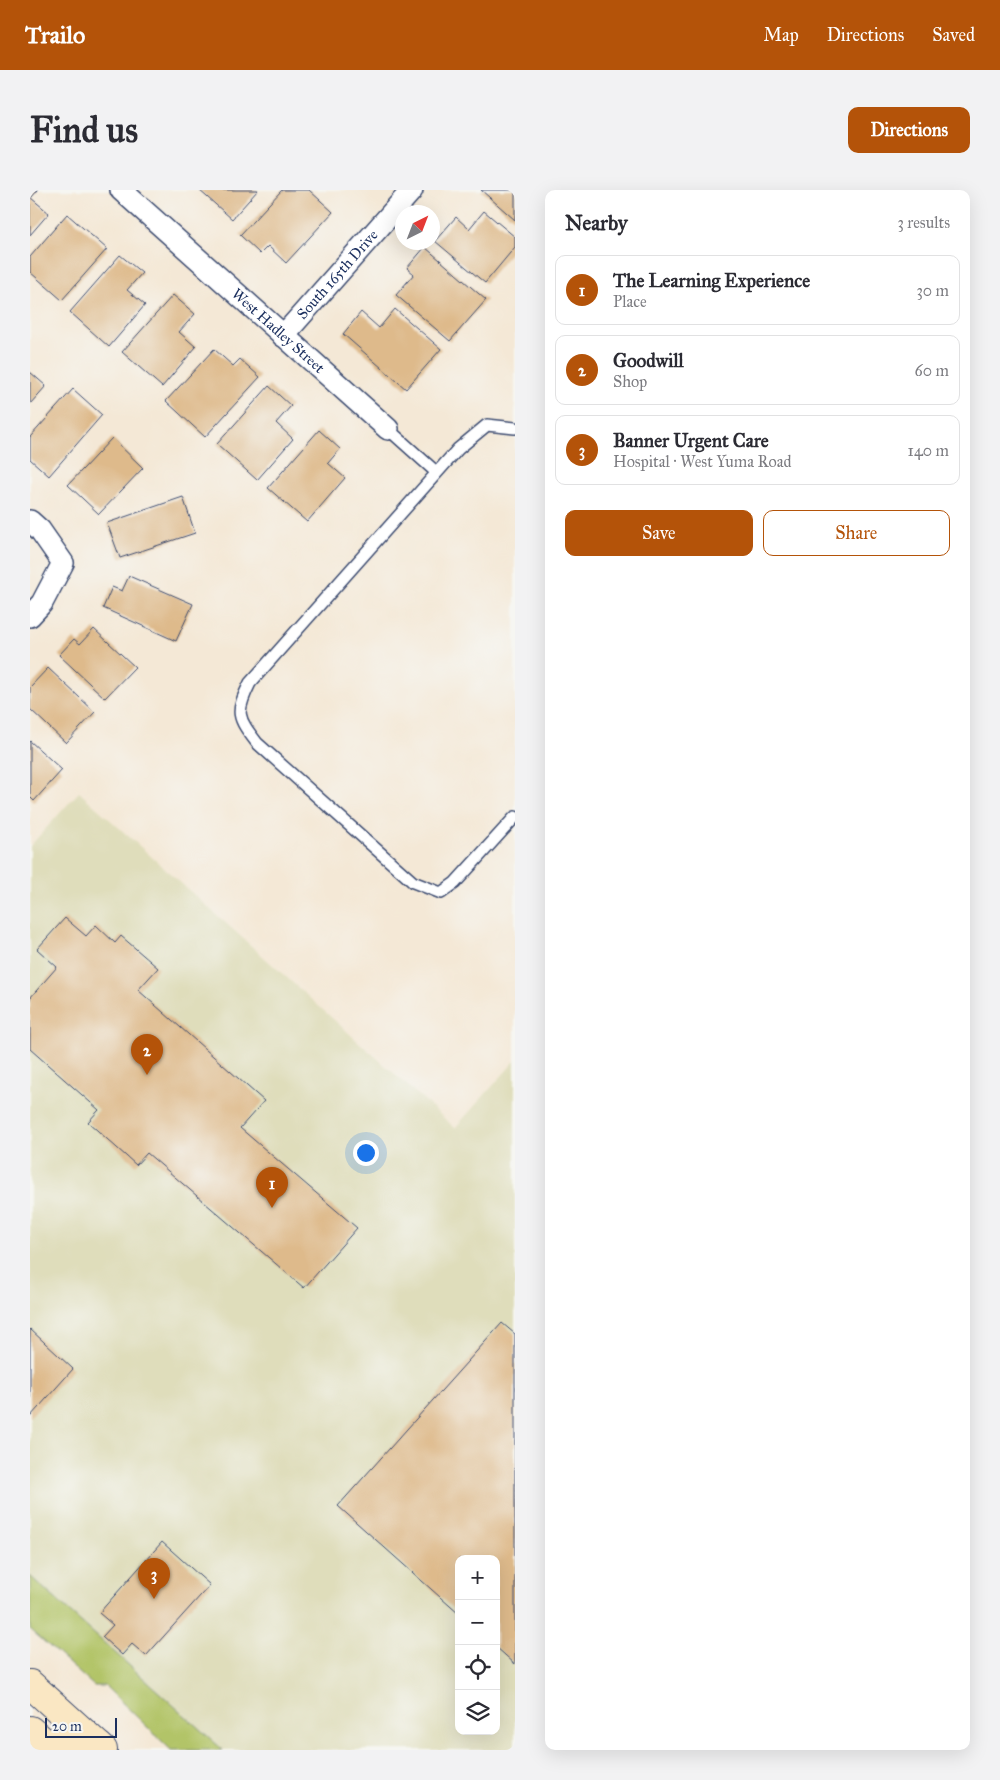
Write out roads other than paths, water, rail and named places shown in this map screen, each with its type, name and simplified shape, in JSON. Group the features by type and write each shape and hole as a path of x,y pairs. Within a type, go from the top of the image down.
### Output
{"main road":[{"path":"30,1684 101,1748"},
{"path":"30,1730 44,1742 101,1748"}],"street":[{"name":"West Hadley Street","path":"121,190 388,429"},
{"name":"South 165th Drive","path":"283,336 412,190"},
{"path":"30,521 40,530 63,563 42,603 30,616"}],"lane":[{"path":"515,428 488,425 458,449 250,683 241,702 241,722 257,743 413,882 441,893 455,883 515,817"},
{"name":"West Hadley Street","path":"388,429 436,472"}],"place":[{"name":"Goodwill","path":"147,1075"},
{"name":"The Learning Experience","path":"272,1208"},
{"name":"Banner Urgent Care","path":"154,1599"}]}
